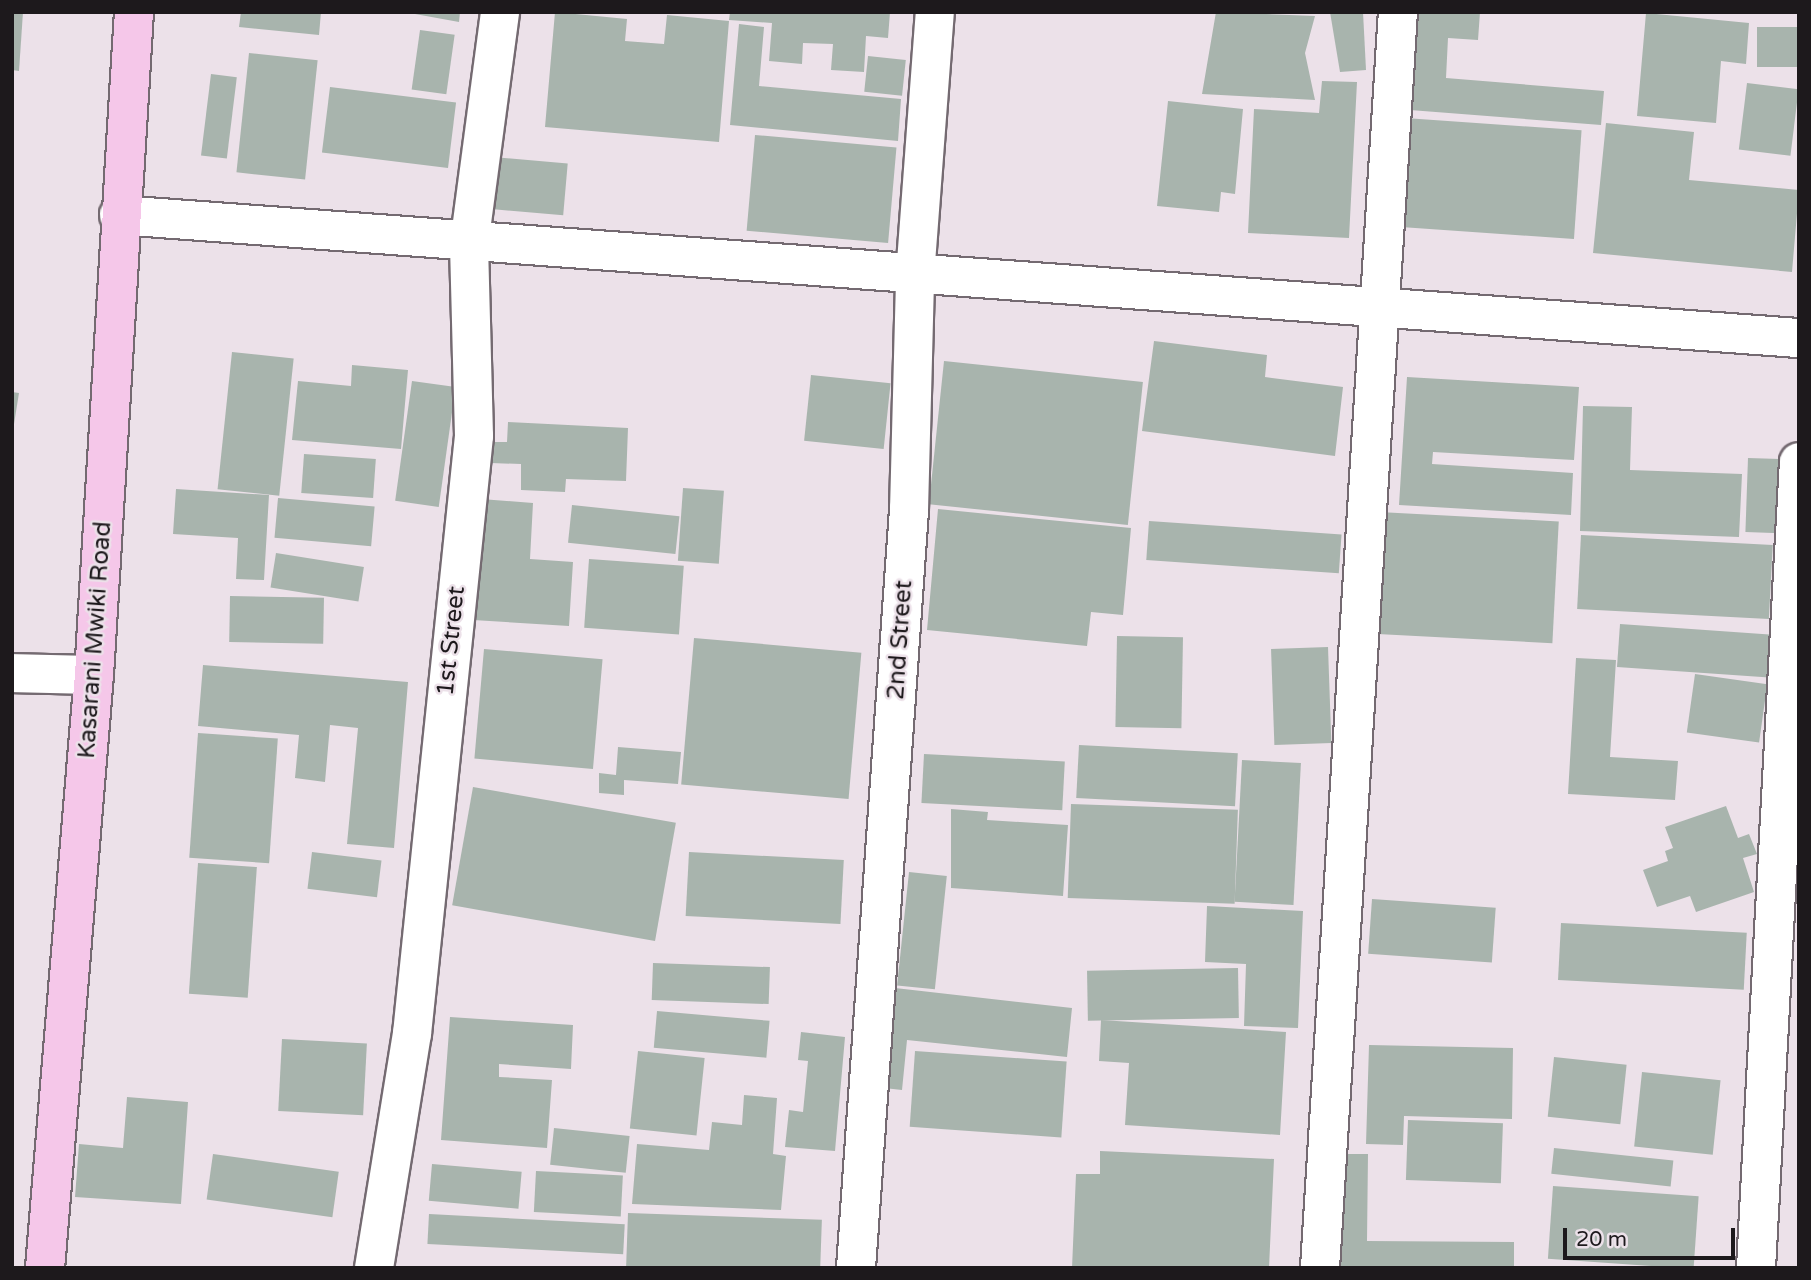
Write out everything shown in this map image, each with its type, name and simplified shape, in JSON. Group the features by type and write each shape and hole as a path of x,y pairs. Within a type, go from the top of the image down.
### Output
{"main road":[{"name":"Kasarani Mwiki Road","path":"44,1268 94,675 118,215 134,12"}],"street":[{"name":"1st Street","path":"374,1268 412,1034 474,436 469,245 500,12"},
{"name":"2nd Street","path":"856,1268 909,510 915,276 934,12"},
{"path":"1320,1268 1398,12"},
{"path":"118,215 469,245 915,276 1380,303 1799,338"},
{"path":"1756,1268 1799,462"},
{"path":"12,673 94,675"}],"building":[{"path":"12,12 23,12 19,71 12,70"},
{"path":"241,12 321,12 319,35 239,27"},
{"path":"404,12 460,12 459,22"},
{"path":"555,12 627,19 625,41 664,44 667,15 729,21 719,142 545,127"},
{"path":"730,12 890,12 888,38 866,36 864,72 831,70 833,44 803,43 802,64 769,61 772,23 729,20"},
{"path":"1216,12 1315,16 1305,53 1315,100 1202,94"},
{"path":"1330,12 1363,12 1366,70 1340,72"},
{"path":"1417,12 1480,12 1478,40 1448,38 1446,78 1604,91 1601,125 1410,110"},
{"path":"1646,13 1749,23 1746,64 1721,61 1716,123 1637,116"},
{"path":"739,24 764,27 759,86 901,99 898,141 730,125"},
{"path":"1757,27 1799,27 1799,67 1757,67"},
{"path":"420,30 455,35 446,94 412,89"},
{"path":"249,53 318,60 305,180 236,172"},
{"path":"868,56 906,60 902,96 864,92"},
{"path":"211,74 237,77 227,159 201,155"},
{"path":"1322,81 1357,82 1349,238 1248,233 1254,109 1319,113"},
{"path":"1747,83 1799,89 1790,156 1739,150"},
{"path":"330,87 456,102 448,168 322,153"},
{"path":"1168,101 1243,109 1235,194 1221,192 1219,212 1157,206"},
{"path":"1405,118 1582,130 1574,239 1397,227"},
{"path":"1606,123 1694,132 1689,180 1799,190 1792,272 1593,253"},
{"path":"755,135 896,147 888,243 747,231"},
{"path":"493,157 568,164 563,215 488,209"},
{"path":"1154,341 1267,355 1265,377 1343,387 1335,456 1142,431"},
{"path":"232,352 294,358 279,496 218,489"},
{"path":"944,361 1143,382 1128,525 929,504"},
{"path":"352,365 408,370 401,449 292,440 298,381 351,386"},
{"path":"811,375 891,383 884,449 804,441"},
{"path":"1407,377 1579,387 1574,460 1433,452 1432,464 1573,473 1571,515 1399,505"},
{"path":"412,381 456,387 439,507 395,501"},
{"path":"12,392 19,393 14,424 12,424"},
{"path":"1583,406 1632,407 1630,470 1742,474 1739,537 1580,531"},
{"path":"508,422 628,428 626,481 566,479 565,492 521,490 521,464 491,463 492,442 507,442"},
{"path":"304,454 376,459 373,498 301,493"},
{"path":"1748,458 1784,459 1781,533 1745,532"},
{"path":"683,488 724,491 719,564 678,561"},
{"path":"176,489 269,495 264,580 236,579 238,538 173,534"},
{"path":"278,498 375,506 371,546 275,538"},
{"path":"481,499 533,503 530,559 573,562 569,626 473,620"},
{"path":"572,505 679,516 675,554 568,543"},
{"path":"938,509 1131,528 1123,615 1091,612 1087,646 927,630"},
{"path":"1379,512 1559,521 1552,643 1373,634"},
{"path":"1149,521 1342,534 1339,573 1146,560"},
{"path":"1581,535 1773,545 1769,619 1577,609"},
{"path":"276,553 364,567 358,601 271,588"},
{"path":"589,559 684,566 679,634 584,628"},
{"path":"230,596 324,598 323,644 229,642"},
{"path":"1620,624 1788,636 1785,679 1617,667"},
{"path":"1117,636 1183,637 1181,728 1115,727"},
{"path":"694,638 861,653 849,799 681,784"},
{"path":"1328,647 1331,743 1274,745 1271,649"},
{"path":"484,649 603,659 593,769 474,759"},
{"path":"1576,658 1616,660 1610,757 1678,761 1675,800 1568,794"},
{"path":"203,665 408,682 394,848 347,844 358,728 330,725 325,782 295,778 299,735 198,726"},
{"path":"1695,674 1767,684 1759,743 1687,732"},
{"path":"198,733 278,739 269,863 189,858"},
{"path":"1079,745 1238,753 1235,806 1076,798"},
{"path":"618,747 681,752 678,784 624,780 624,795 599,793 599,773 616,775"},
{"path":"924,754 1065,761 1062,810 921,803"},
{"path":"1242,760 1301,763 1293,905 1235,902"},
{"path":"473,787 676,823 655,941 452,905"},
{"path":"1071,804 1238,810 1235,904 1068,898"},
{"path":"1726,806 1738,838 1749,834 1757,854 1743,858 1754,892 1696,912 1690,896 1657,907 1643,870 1668,861 1665,851 1673,848 1665,827"},
{"path":"951,809 988,812 987,820 1068,825 1063,896 951,888"},
{"path":"312,852 381,861 377,897 307,889"},
{"path":"689,852 844,860 840,924 686,916"},
{"path":"198,863 257,867 248,998 189,994"},
{"path":"909,872 947,876 935,989 897,985"},
{"path":"1372,899 1496,908 1492,963 1368,954"},
{"path":"1207,906 1303,911 1298,1028 1244,1026 1246,964 1205,962"},
{"path":"1561,923 1747,933 1744,990 1558,980"},
{"path":"653,963 770,967 769,1004 652,1000"},
{"path":"1238,968 1239,1018 1088,1021 1087,971"},
{"path":"895,988 1072,1008 1067,1057 907,1040 902,1090 884,1088"},
{"path":"657,1011 770,1021 766,1058 654,1048"},
{"path":"450,1017 573,1025 571,1069 499,1064 499,1077 552,1080 547,1148 441,1140"},
{"path":"1101,1020 1286,1032 1280,1135 1125,1125 1129,1063 1099,1061"},
{"path":"801,1032 845,1037 835,1151 785,1147 789,1110 803,1112 808,1061 798,1060"},
{"path":"282,1039 367,1043 363,1115 278,1111"},
{"path":"1369,1045 1513,1048 1512,1119 1404,1116 1403,1145 1366,1144"},
{"path":"638,1051 705,1058 696,1136 630,1129"},
{"path":"915,1051 1067,1062 1061,1137 910,1127"},
{"path":"1554,1057 1627,1065 1620,1124 1548,1117"},
{"path":"1642,1072 1721,1080 1713,1155 1634,1147"},
{"path":"744,1095 777,1098 773,1154 786,1156 781,1210 632,1204 637,1144 709,1150 712,1122 742,1125"},
{"path":"127,1097 188,1102 181,1204 75,1197 79,1144 123,1148"},
{"path":"1408,1120 1503,1123 1501,1183 1406,1180"},
{"path":"554,1128 630,1136 626,1173 550,1165"},
{"path":"1554,1148 1673,1161 1671,1186 1551,1174"},
{"path":"1100,1151 1274,1159 1269,1268 1072,1268 1076,1174 1100,1174"},
{"path":"213,1154 339,1172 332,1217 207,1200"},
{"path":"1341,1154 1368,1154 1367,1241 1514,1242 1514,1268 1340,1268"},
{"path":"432,1164 522,1172 518,1209 429,1201"},
{"path":"536,1171 623,1176 621,1216 534,1212"},
{"path":"1553,1186 1699,1196 1694,1268 1548,1259"},
{"path":"628,1213 822,1220 820,1268 626,1267"},
{"path":"429,1214 625,1224 623,1254 427,1244"}]}
